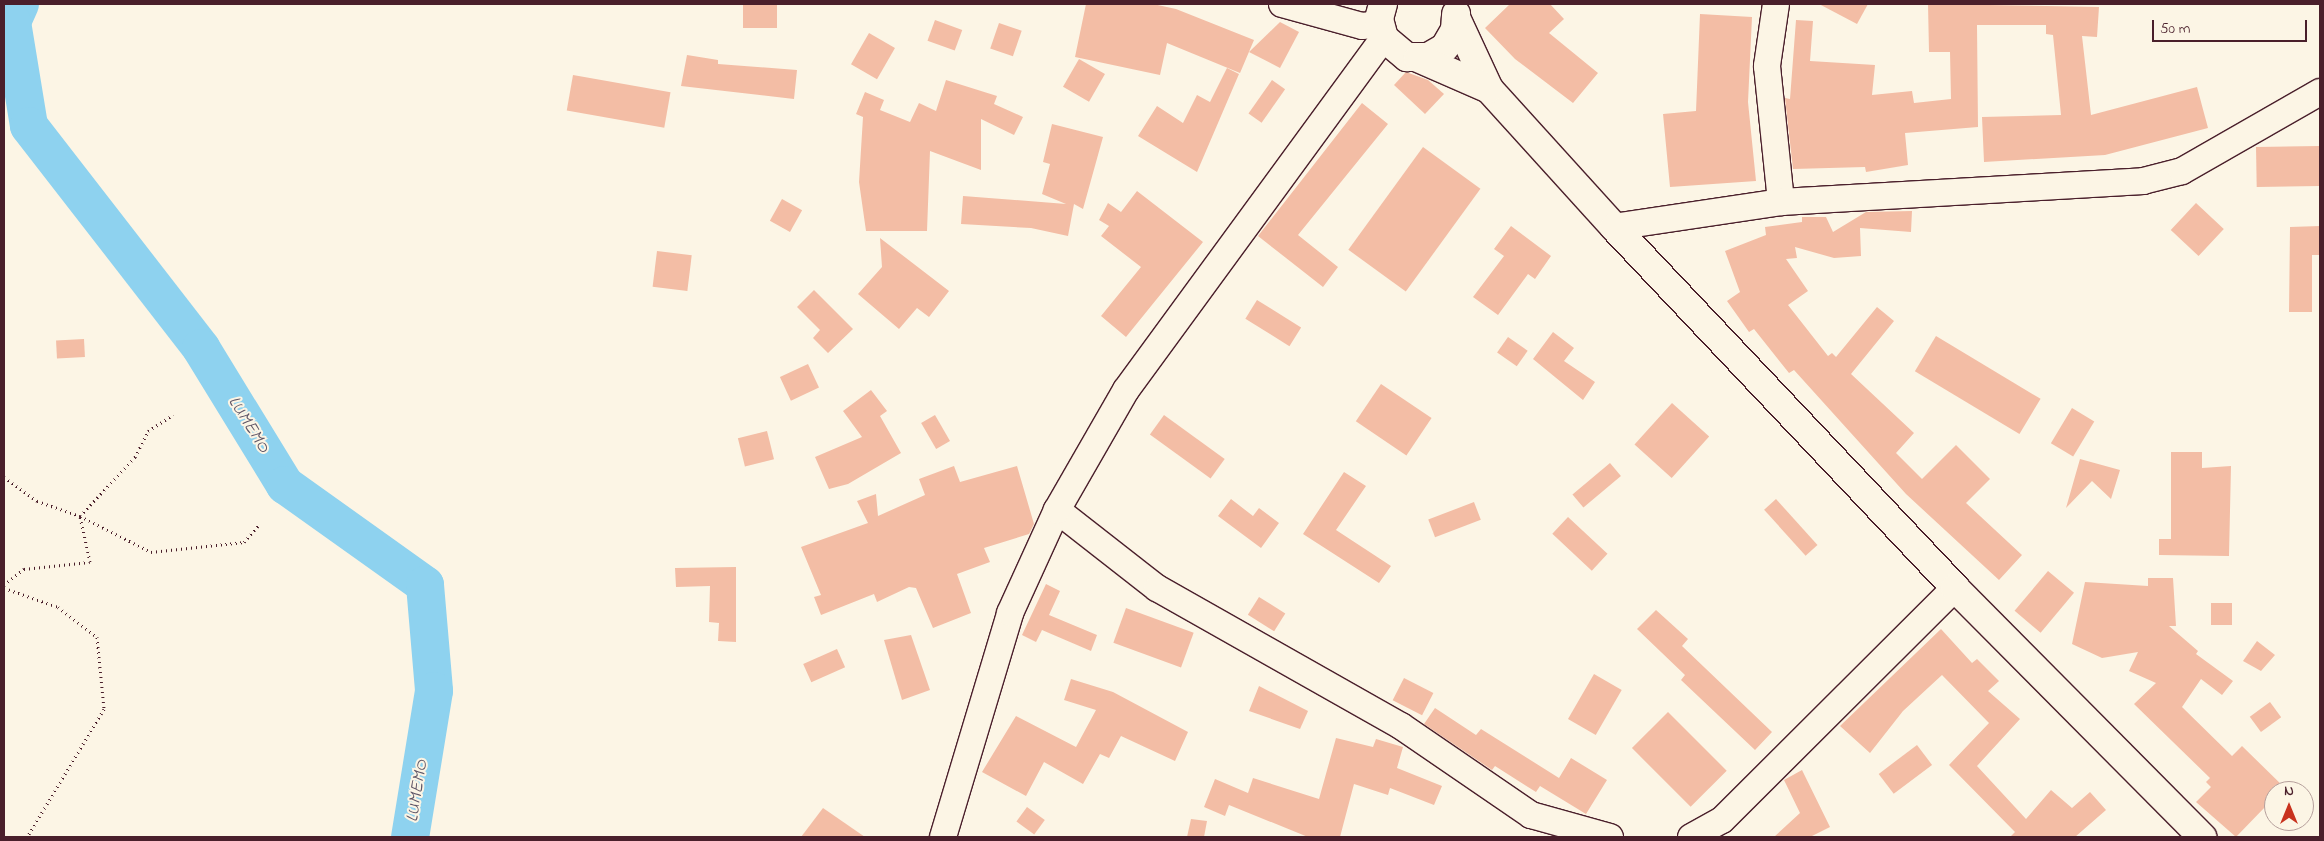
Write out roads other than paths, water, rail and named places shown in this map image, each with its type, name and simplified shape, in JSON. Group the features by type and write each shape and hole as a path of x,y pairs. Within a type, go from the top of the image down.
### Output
{"main road":[{"path":"1418,58 1445,47 1454,8"},
{"path":"1454,8 1489,89 1614,226 1955,588 2202,837"},
{"path":"1382,22 1398,53 1418,58 1489,89"}],"street":[{"path":"1282,4 1362,26 1382,22"},
{"path":"1776,4 1767,66 1780,202"},
{"path":"943,837 1010,613 1057,510 1126,390 1382,22"},
{"path":"1614,226 1780,202 2143,181 2182,171 2320,92"},
{"path":"1057,510 1157,588 1401,726 1530,815 1610,837"},
{"path":"1691,837 1722,820 1955,588"}],"waterway":[{"name":"LUMEMO","path":"20,4 12,22 29,126 201,348 285,485 425,585 434,691 410,837"}]}
